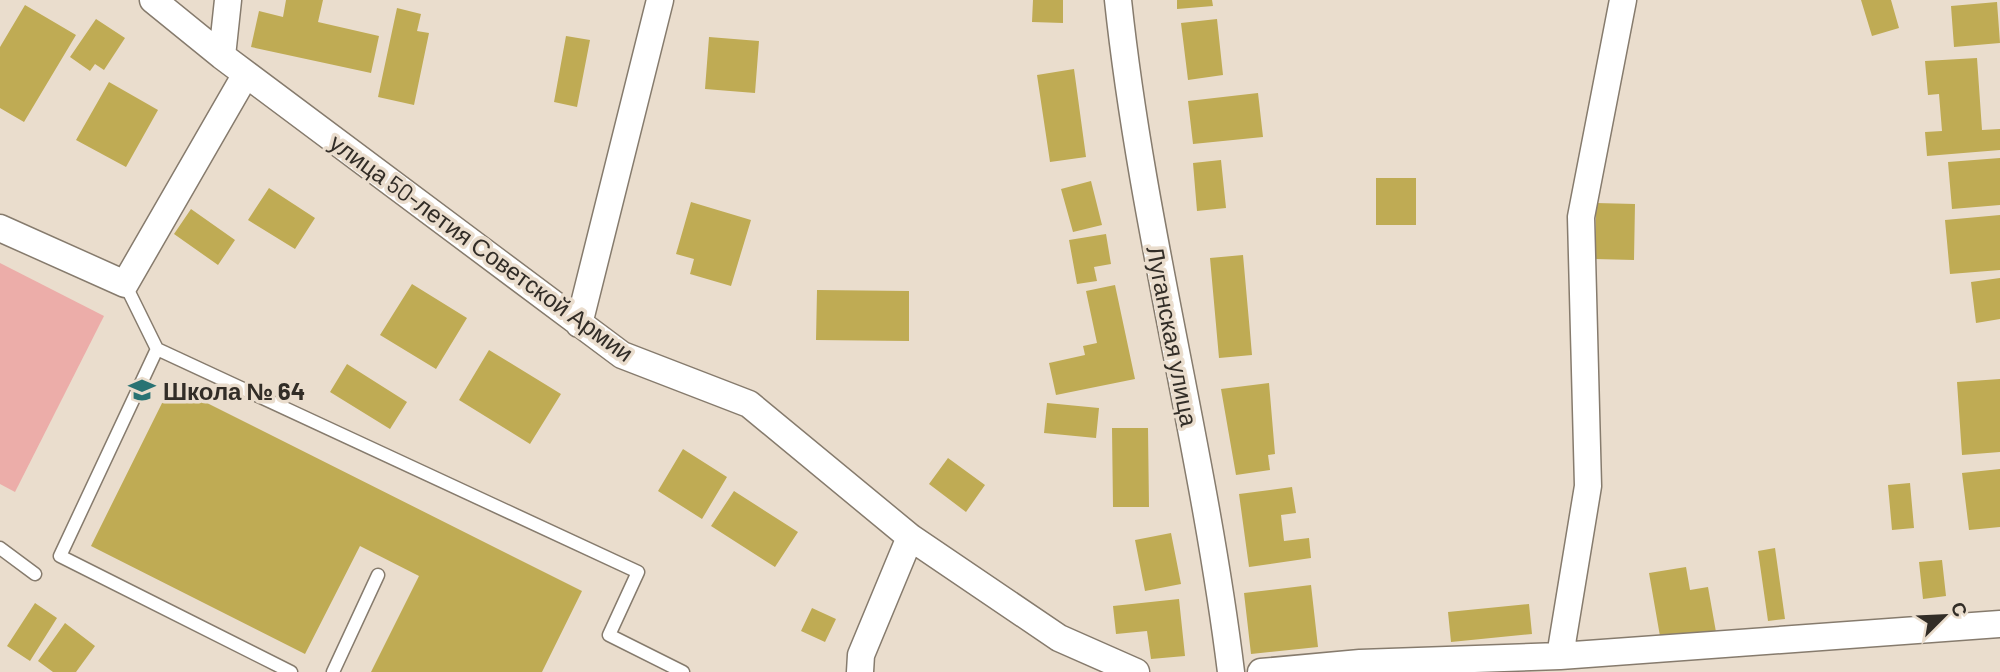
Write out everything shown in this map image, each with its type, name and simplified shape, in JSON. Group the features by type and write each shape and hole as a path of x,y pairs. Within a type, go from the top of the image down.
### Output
{"street":[{"name":"улица 50-летия Советской Армии","path":"153,0 222,56 622,355 749,404 910,537 1059,638 1136,672"},
{"path":"222,56 228,0"},
{"path":"579,324 660,0"},
{"name":"Луганская улица","path":"1118,0 1129,102 1218,565 1231,672"},
{"path":"1560,656 1588,486 1581,217 1623,0"},
{"path":"0,228 125,284 246,74"},
{"path":"860,672 861,655 910,537"},
{"path":"1261,672 1360,663 1560,656 2000,624"}],"lane":[{"path":"125,284 157,349 638,572 608,635 683,672"},
{"path":"157,349 60,556 290,672"},
{"path":"0,548 35,574"},
{"path":"332,672 379,575"}],"shaded area":[{"path":"0,263 104,316 15,492 0,484"}],"building":[{"path":"286,0 323,0 318,22 379,36 371,73 251,47 259,11 283,17"},
{"path":"1033,0 1063,0 1063,23 1032,22"},
{"path":"1177,0 1212,0 1213,6 1177,9"},
{"path":"1861,0 1891,0 1899,28 1872,36"},
{"path":"1997,2 2000,43 1954,47 1951,6"},
{"path":"25,5 76,35 24,122 0,108 0,47"},
{"path":"397,8 421,14 417,31 429,33 414,105 378,97"},
{"path":"96,19 125,38 104,70 95,64 90,71 70,57"},
{"path":"1217,19 1223,75 1188,80 1181,23"},
{"path":"566,36 590,40 577,107 554,102"},
{"path":"709,37 759,41 755,93 705,89"},
{"path":"1977,58 1982,130 2000,129 2000,150 1927,156 1925,132 1942,131 1939,94 1928,95 1925,61"},
{"path":"1074,69 1086,157 1050,162 1037,75"},
{"path":"109,82 158,110 126,167 76,140"},
{"path":"1258,93 1263,137 1193,144 1188,101"},
{"path":"2000,158 2000,205 1952,209 1948,162"},
{"path":"1221,160 1226,208 1197,211 1193,163"},
{"path":"1376,178 1416,178 1416,225 1376,225"},
{"path":"1091,181 1102,225 1073,232 1061,189"},
{"path":"269,188 315,218 295,249 248,220"},
{"path":"691,202 751,220 731,286 690,274 694,259 676,254"},
{"path":"1596,203 1635,204 1634,260 1595,259"},
{"path":"191,209 235,240 218,265 174,234"},
{"path":"2000,215 2000,270 1950,274 1945,220"},
{"path":"1106,234 1111,264 1094,267 1097,281 1077,284 1069,240"},
{"path":"1243,255 1252,355 1219,358 1210,258"},
{"path":"2000,278 2000,319 1976,323 1971,282"},
{"path":"412,284 467,318 436,369 380,335"},
{"path":"1115,285 1135,379 1056,395 1049,363 1085,355 1083,346 1097,343 1086,291"},
{"path":"817,290 909,291 909,341 816,340"},
{"path":"489,350 561,394 530,444 459,400"},
{"path":"347,364 407,402 390,429 330,392"},
{"path":"2000,379 2000,452 1962,455 1957,382"},
{"path":"1269,383 1275,454 1268,455 1270,470 1236,475 1221,389"},
{"path":"171,385 582,591 542,672 371,672 419,576 360,546 305,654 91,546"},
{"path":"1047,403 1099,408 1096,438 1044,433"},
{"path":"1112,428 1148,428 1149,507 1113,507"},
{"path":"683,449 727,477 702,519 658,491"},
{"path":"948,458 985,485 966,512 929,484"},
{"path":"2000,469 2000,527 1969,530 1962,473"},
{"path":"1910,483 1914,528 1892,530 1888,485"},
{"path":"1292,487 1296,513 1281,515 1284,541 1309,538 1311,558 1249,567 1239,494"},
{"path":"734,491 798,532 775,567 711,526"},
{"path":"1171,533 1181,584 1145,591 1135,540"},
{"path":"1775,548 1785,619 1768,621 1758,551"},
{"path":"1942,560 1946,596 1923,599 1919,562"},
{"path":"1686,567 1690,590 1708,587 1716,632 1661,642 1649,573"},
{"path":"1311,585 1318,647 1251,654 1244,593"},
{"path":"1179,599 1185,656 1151,659 1147,631 1116,634 1113,606"},
{"path":"35,603 57,618 30,661 7,646"},
{"path":"1529,604 1532,634 1451,642 1448,612"},
{"path":"812,608 836,619 825,642 801,631"},
{"path":"65,623 95,646 76,672 53,672 38,661"}],"place":[{"name":"Школа № 64","path":"142,390"}]}
